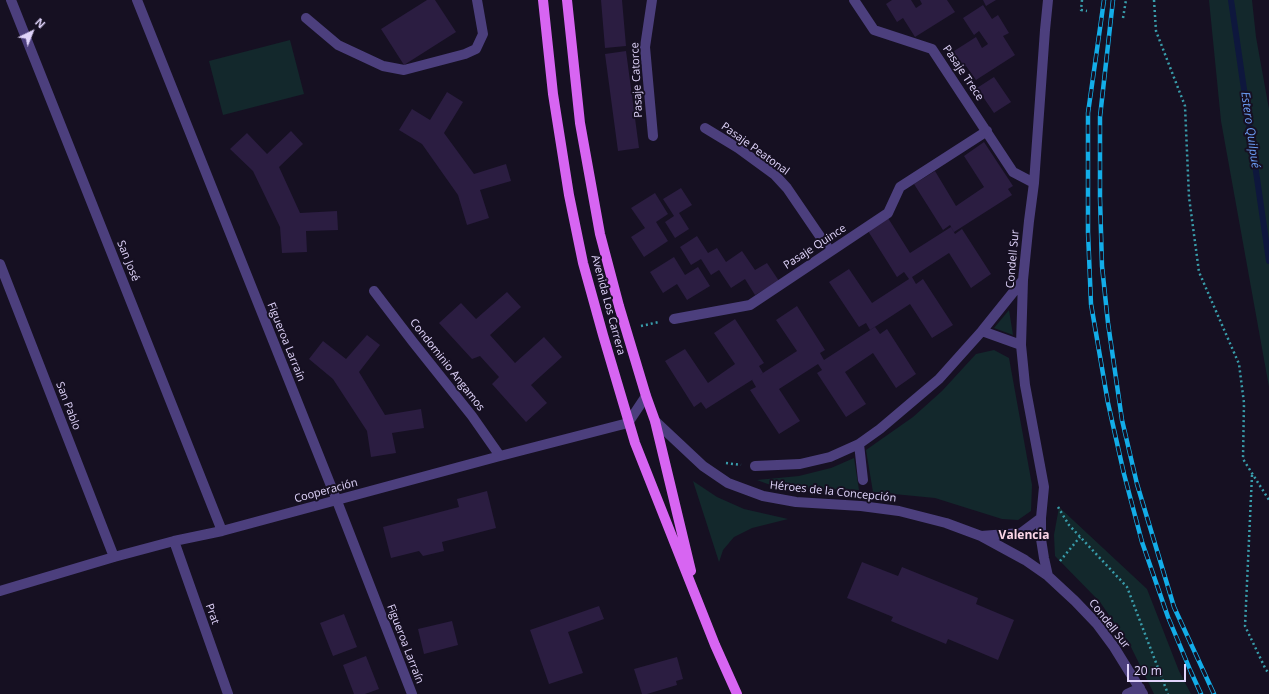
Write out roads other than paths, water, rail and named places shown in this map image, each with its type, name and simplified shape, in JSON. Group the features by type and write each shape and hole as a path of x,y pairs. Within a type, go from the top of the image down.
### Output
{"main road":[{"name":"Avenida Los Carrera","path":"543,0 553,94 569,195 593,301 628,423 715,646 737,694"},
{"name":"Avenida Los Carrera","path":"567,0 580,124 598,227 646,396 655,421 699,604"}],"street":[{"name":"San José","path":"11,0 222,531"},
{"name":"Figueroa Larraín","path":"136,0 337,501 412,694"},
{"path":"306,18 338,45 383,66 404,70 465,54 476,49 483,34 477,0"},
{"name":"Pasaje Catorce","path":"652,0 645,47 652,136"},
{"name":"Pasaje Trece","path":"854,0 874,30 932,49 1013,172 1034,183"},
{"name":"Condell Sur","path":"1048,0 1034,183 1023,280 1021,345 1025,385 1044,487 1041,518 1041,539 1048,576"},
{"name":"Pasaje Peatonal","path":"705,128 738,148 775,175 787,188 830,251"},
{"name":"Pasaje Quince","path":"674,319 750,305 888,213 900,187 987,131"},
{"name":"San Pablo","path":"0,264 114,557"},
{"name":"Héroes de la Concepción","path":"755,466 800,464 830,457 858,444 880,429 939,379 982,331 1023,280"},
{"name":"Condominio Angamos","path":"374,291 412,342 472,416 500,456"},
{"path":"982,331 1021,345"},
{"path":"628,423 646,396"},
{"name":"Héroes de la Concepción","path":"655,421 703,466 728,482 763,496 796,502 861,506 898,511 946,523 981,536"},
{"name":"Cooperación","path":"0,591 114,557 174,541 222,531 628,423"},
{"name":"Héroes de la Concepción","path":"858,444 864,480"},
{"path":"981,536 1021,533 1041,518"},
{"name":"Condell Sur","path":"981,536 1025,560 1048,576 1074,601 1097,624 1114,647 1141,691"},
{"name":"Prat","path":"174,541 228,694"},
{"path":"1128,694 1141,691"}],"waterway":[{"name":"Estero Quilpué","path":"1231,0 1269,261"}],"railway":[{"path":"1104,0 1088,113 1088,232 1091,304 1108,403 1124,474 1142,542 1168,617 1201,694"},
{"path":"1113,0 1100,117 1100,198 1102,266 1108,323 1122,420 1137,484 1174,607 1214,694"}],"district":[{"name":"Valencia","path":"1024,536"}]}
